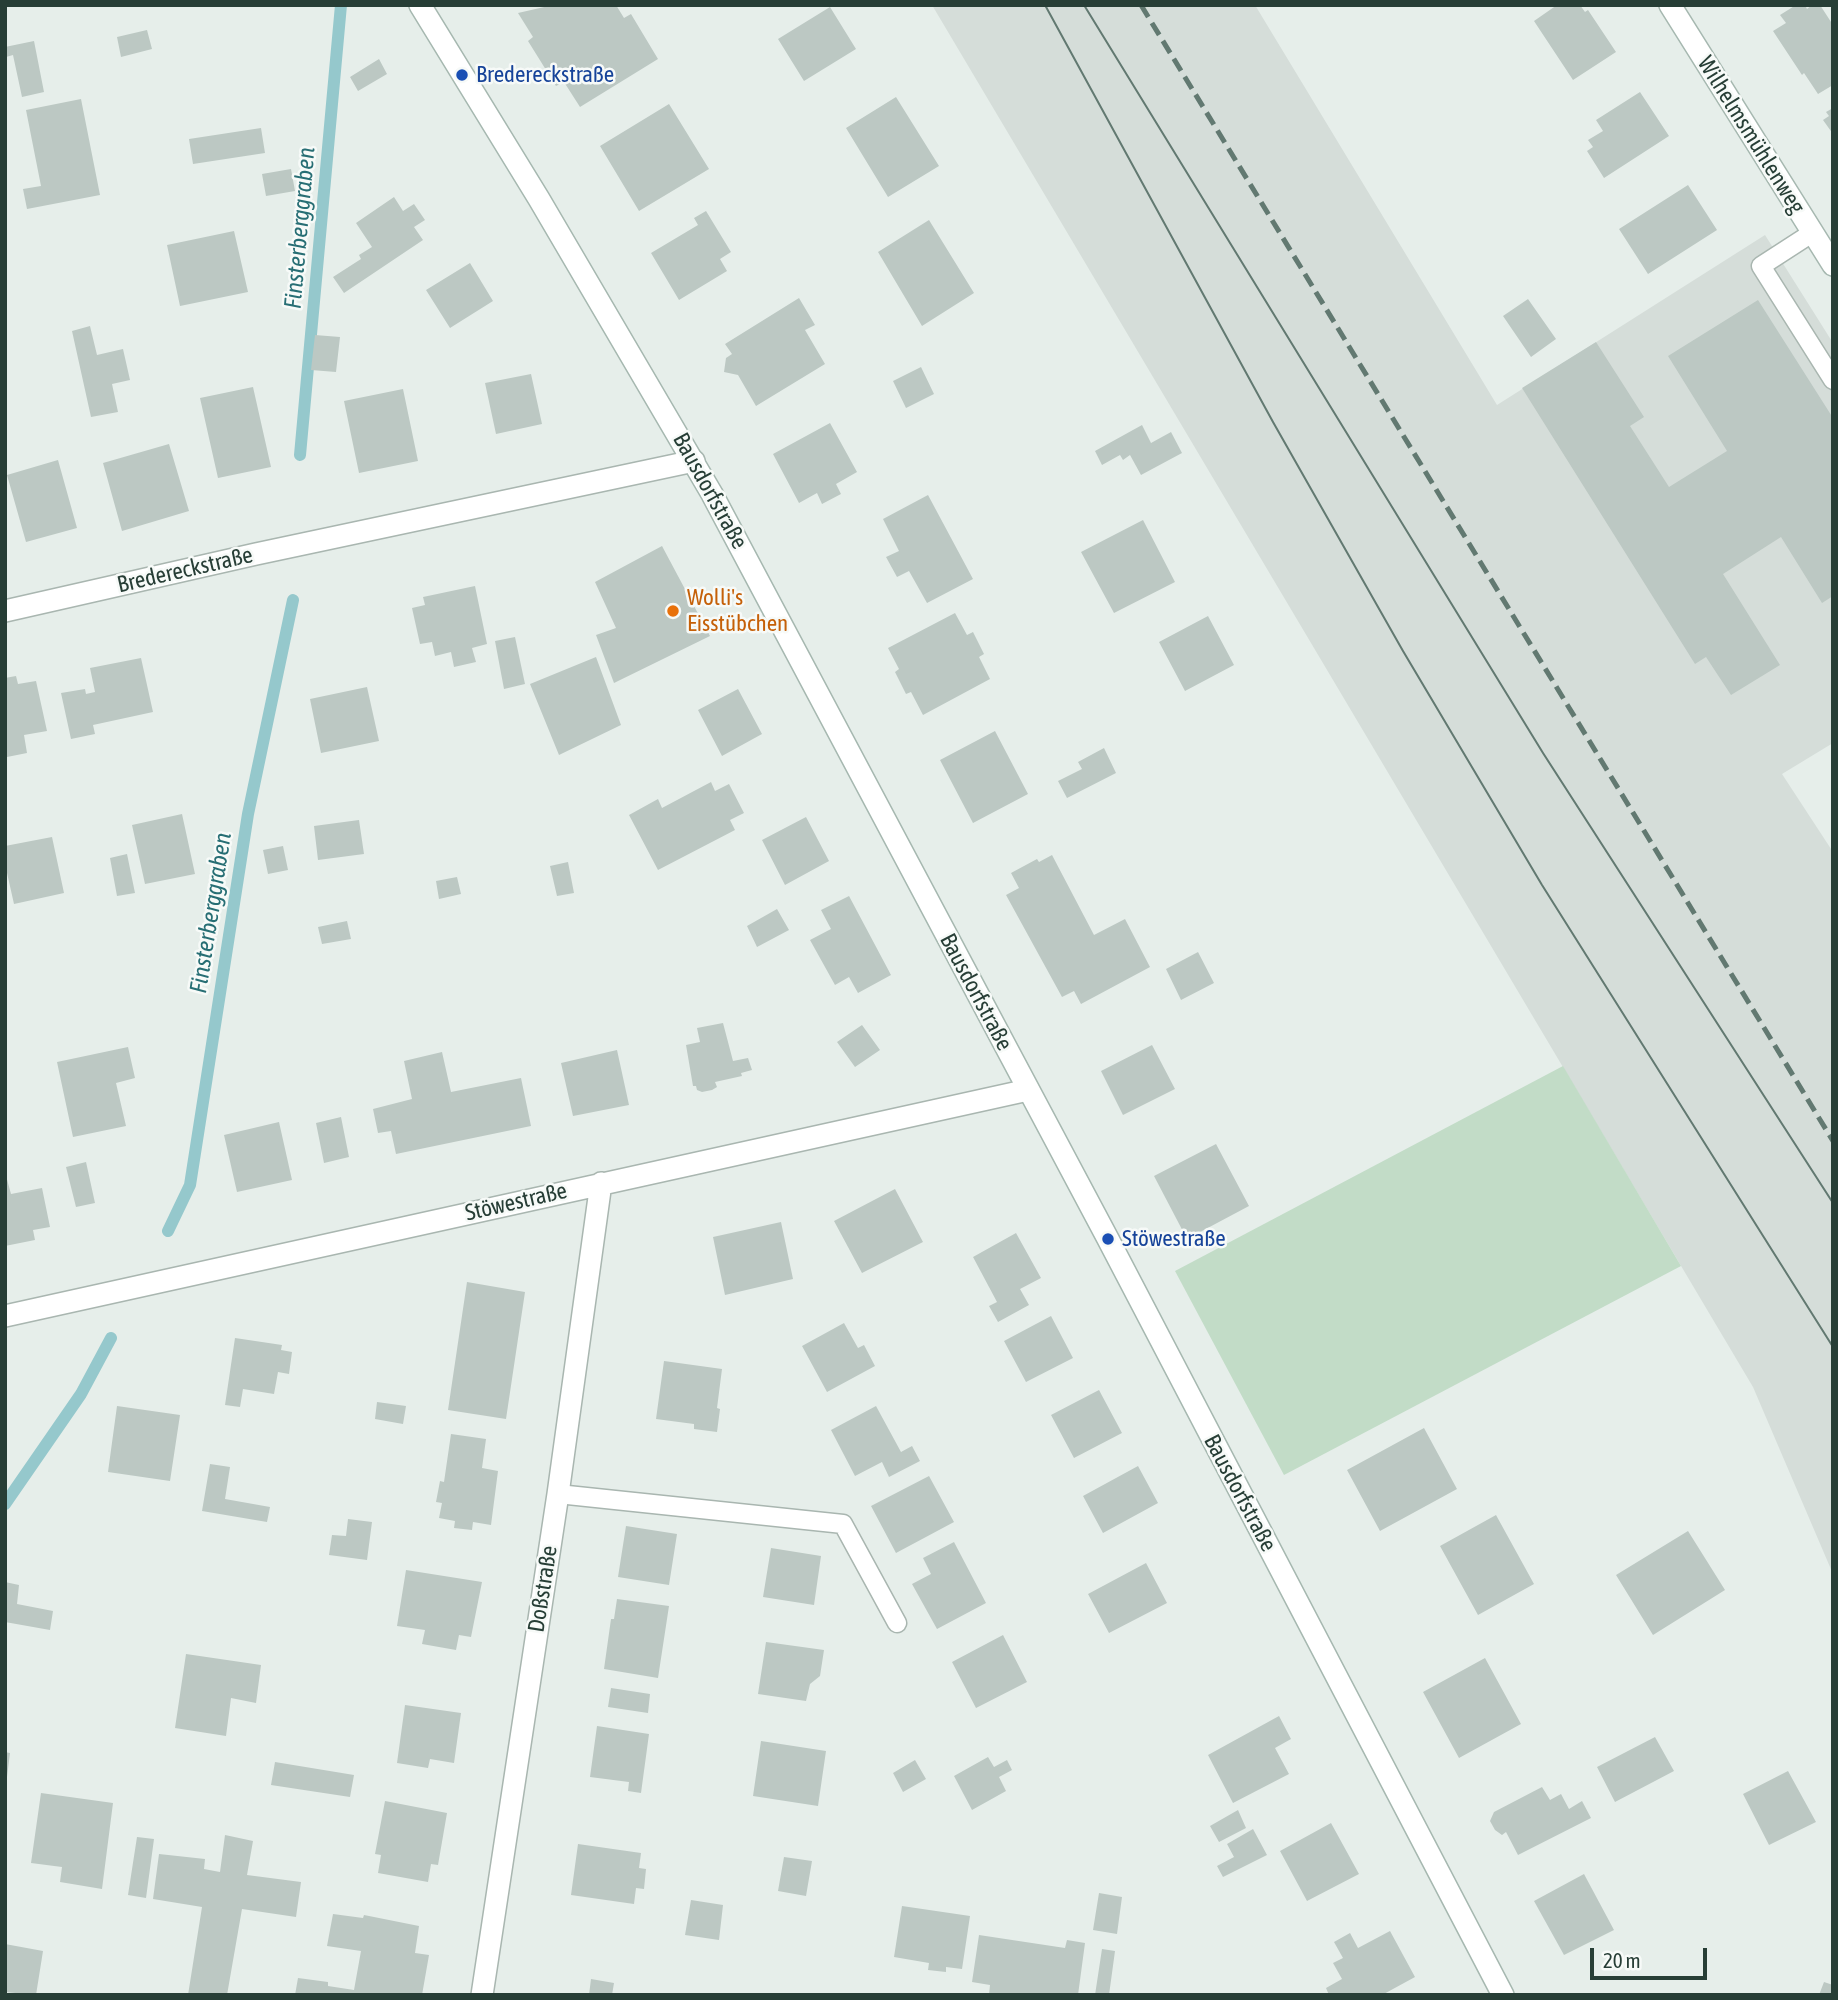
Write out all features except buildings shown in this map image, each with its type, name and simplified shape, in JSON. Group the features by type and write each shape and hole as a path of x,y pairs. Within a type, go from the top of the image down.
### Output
{"street":[{"name":"Bausdorfstraße","path":"420,5 694,461 864,778 1503,1995"},
{"name":"Wilhelmsmühlenweg","path":"1670,5 1833,265"},
{"name":"Bredereckstraße","path":"5,611 256,554 694,461"},
{"name":"Stöwestraße","path":"5,1316 1028,1090"},
{"name":"Doßstraße","path":"482,1995 558,1494 601,1183"}],"lane":[{"path":"1812,233 1761,266 1833,380"},
{"path":"558,1494 842,1524 897,1623"}],"shaded area":[{"path":"932,5 1255,5 1497,405 1765,235 1833,343 1833,743 1782,774 1833,852 1833,1574 1753,1387"}],"green space":[{"path":"1563,1066 1681,1266 1284,1475 1175,1271"}],"waterway":[{"name":"Finsterberggraben","path":"300,455 341,5"},
{"name":"Finsterberggraben","path":"168,1231 190,1185 248,814 293,600"},
{"name":"Finsterberggraben","path":"5,1504 81,1394 111,1338"}],"tram line":[{"path":"1045,5 1273,422 1403,651 1542,885 1833,1347"},
{"path":"1084,5 1543,753 1833,1203"}],"railway":[{"path":"1141,5 1833,1141"}],"place":[{"name":"Bredereckstraße","path":"462,75"},
{"name":"Wolli's Eisstübchen","path":"673,611"},
{"name":"Stöwestraße","path":"1108,1239"}]}
